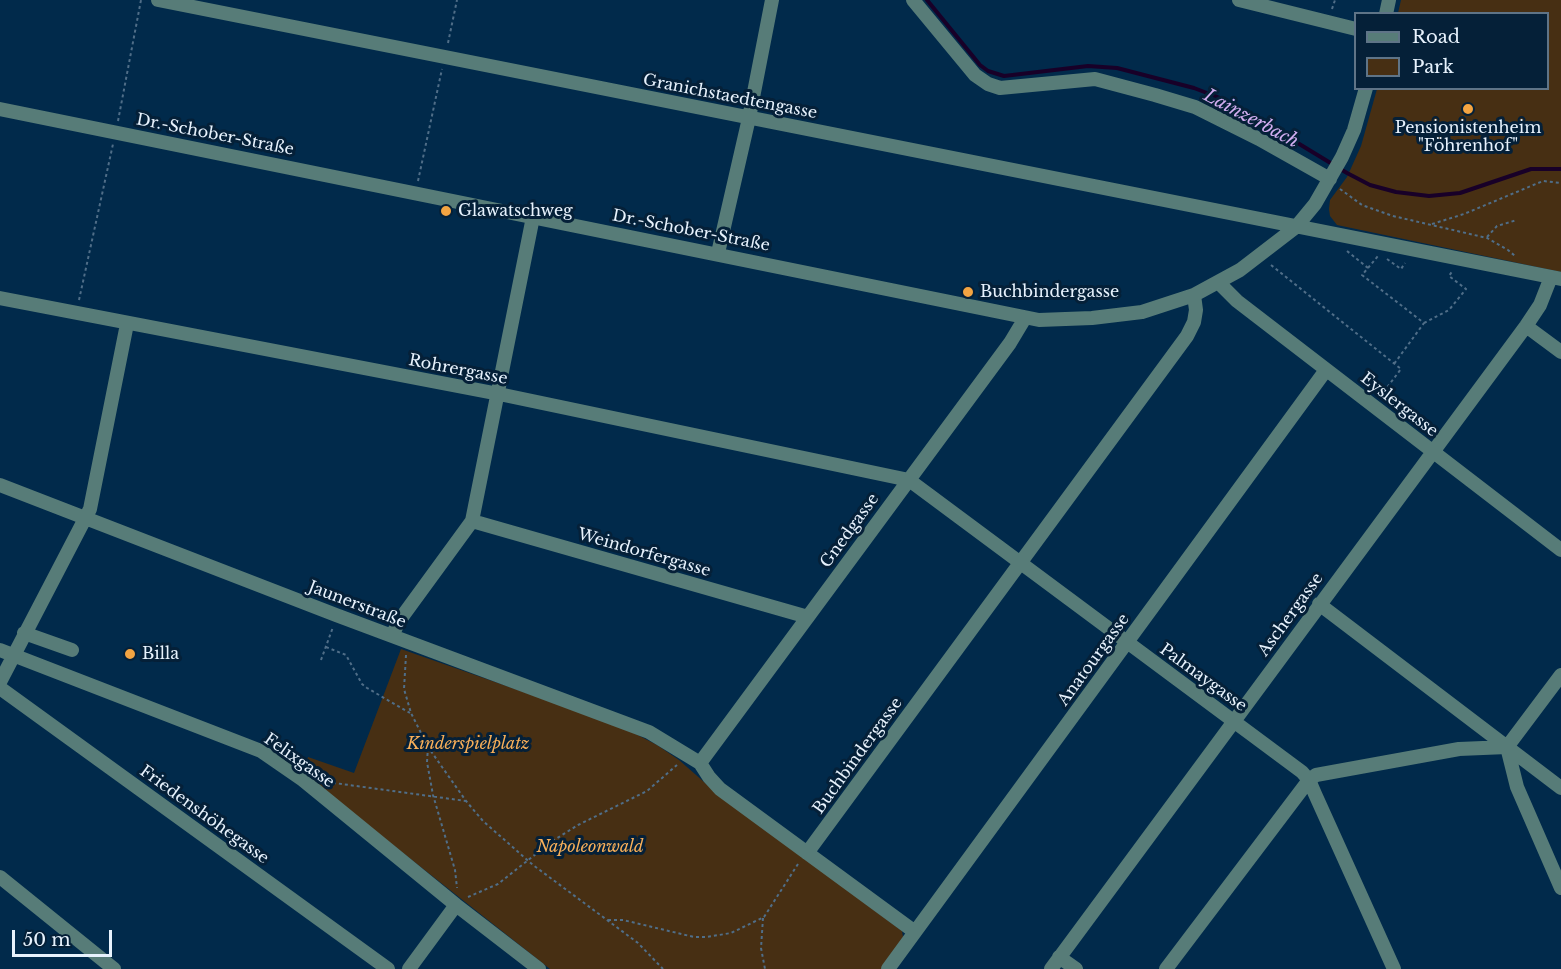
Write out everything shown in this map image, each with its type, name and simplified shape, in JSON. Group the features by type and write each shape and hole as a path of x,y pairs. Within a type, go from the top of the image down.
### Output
{"street":[{"name":"Granichstaedtengasse","path":"158,0 1556,278"},
{"path":"718,254 749,118 772,0"},
{"path":"913,0 975,75 988,84 1000,88 1095,79 1155,95 1195,107 1330,178"},
{"path":"1239,0 1354,29"},
{"name":"Dr.-Schober-Straße","path":"0,109 1039,320 1114,317 1142,312 1194,295 1219,283 1260,255 1296,227 1315,204 1342,157 1354,130 1365,90"},
{"path":"392,636 399,621 472,521 533,217"},
{"name":"Aschergasse","path":"1051,969 1526,326 1556,278"},
{"name":"Eyslergasse","path":"1219,283 1237,301 1561,550"},
{"name":"Buchbindergasse","path":"807,852 1187,336 1194,322 1196,310 1194,295"},
{"name":"Rohrergasse","path":"0,298 498,394 909,480"},
{"name":"Gnedgasse","path":"700,763 1010,343 1025,318"},
{"path":"0,682 7,652 24,633 90,509 127,324"},
{"path":"1526,326 1561,352"},
{"name":"Anatourgasse","path":"888,969 1326,370"},
{"name":"Palmaygasse","path":"909,480 1302,772 1309,780 1394,969"},
{"name":"Jaunerstraße","path":"0,485 336,615 649,732 700,763"},
{"name":"Weindorfergasse","path":"472,521 808,617"},
{"path":"1319,604 1561,788"},
{"path":"24,633 72,650"},
{"name":"Felixgasse","path":"7,652 261,751 303,780 456,905 539,969"},
{"path":"1507,747 1561,675"},
{"name":"Friedenshöhegasse","path":"0,688 388,969"},
{"path":"1166,969 1309,780 1316,775 1459,749 1507,747"},
{"path":"1507,747 1517,787 1561,888"},
{"path":"700,763 720,789 915,932"},
{"path":"0,877 114,969"},
{"path":"409,969 456,905"},
{"path":"1059,957 1076,969"}],"path":[{"path":"76,313 116,132 141,0"},
{"path":"416,193 457,0"},
{"path":"1330,178 1342,191 1362,205 1393,216 1487,238 1508,249 1521,262 1524,272"},
{"path":"1429,224 1464,214 1543,181 1561,183"},
{"path":"1487,238 1497,226 1517,220"},
{"path":"1351,238 1345,250 1368,268 1362,275 1424,323"},
{"path":"1260,255 1401,369 1373,406"},
{"path":"1394,364 1424,323 1449,310 1466,289 1449,276 1458,259"},
{"path":"321,660 336,615"},
{"path":"409,642 403,677 411,713 428,747 466,801 483,821 527,861 638,943 663,969"},
{"path":"326,646 346,656 362,684 367,688 411,713"},
{"path":"428,747 427,762 433,795 455,870 456,905"},
{"path":"456,905 463,898 498,884 571,829 646,790 687,755"},
{"path":"303,780 466,801"},
{"path":"765,969 761,948 764,917 807,852"},
{"path":"608,920 623,920 682,935 706,937 731,933 764,917"}],"green space":[{"path":"1401,0 1561,0 1561,272 1337,225 1330,216 1330,200 1347,177 1361,146 1377,90 1549,90 1549,12 1398,12"},
{"name":"Napoleonwald","path":"401,649 589,715 628,730 657,745 902,931 903,937 882,969 550,969 303,774 308,757 354,773"}],"waterway":[{"name":"Lainzerbach","path":"927,0 980,65 988,71 1004,76 1088,66 1117,68 1194,88 1245,111 1370,185 1396,192 1429,196 1460,193 1531,169 1561,169"}],"place":[{"name":"Pensionistenheim \"Föhrenhof\"","path":"1468,109"},
{"name":"Glawatschweg","path":"446,211"},
{"name":"Buchbindergasse","path":"968,292"},
{"name":"Billa","path":"130,654"}],"park label":[{"name":"Kinderspielplatz","path":"468,744"}]}
